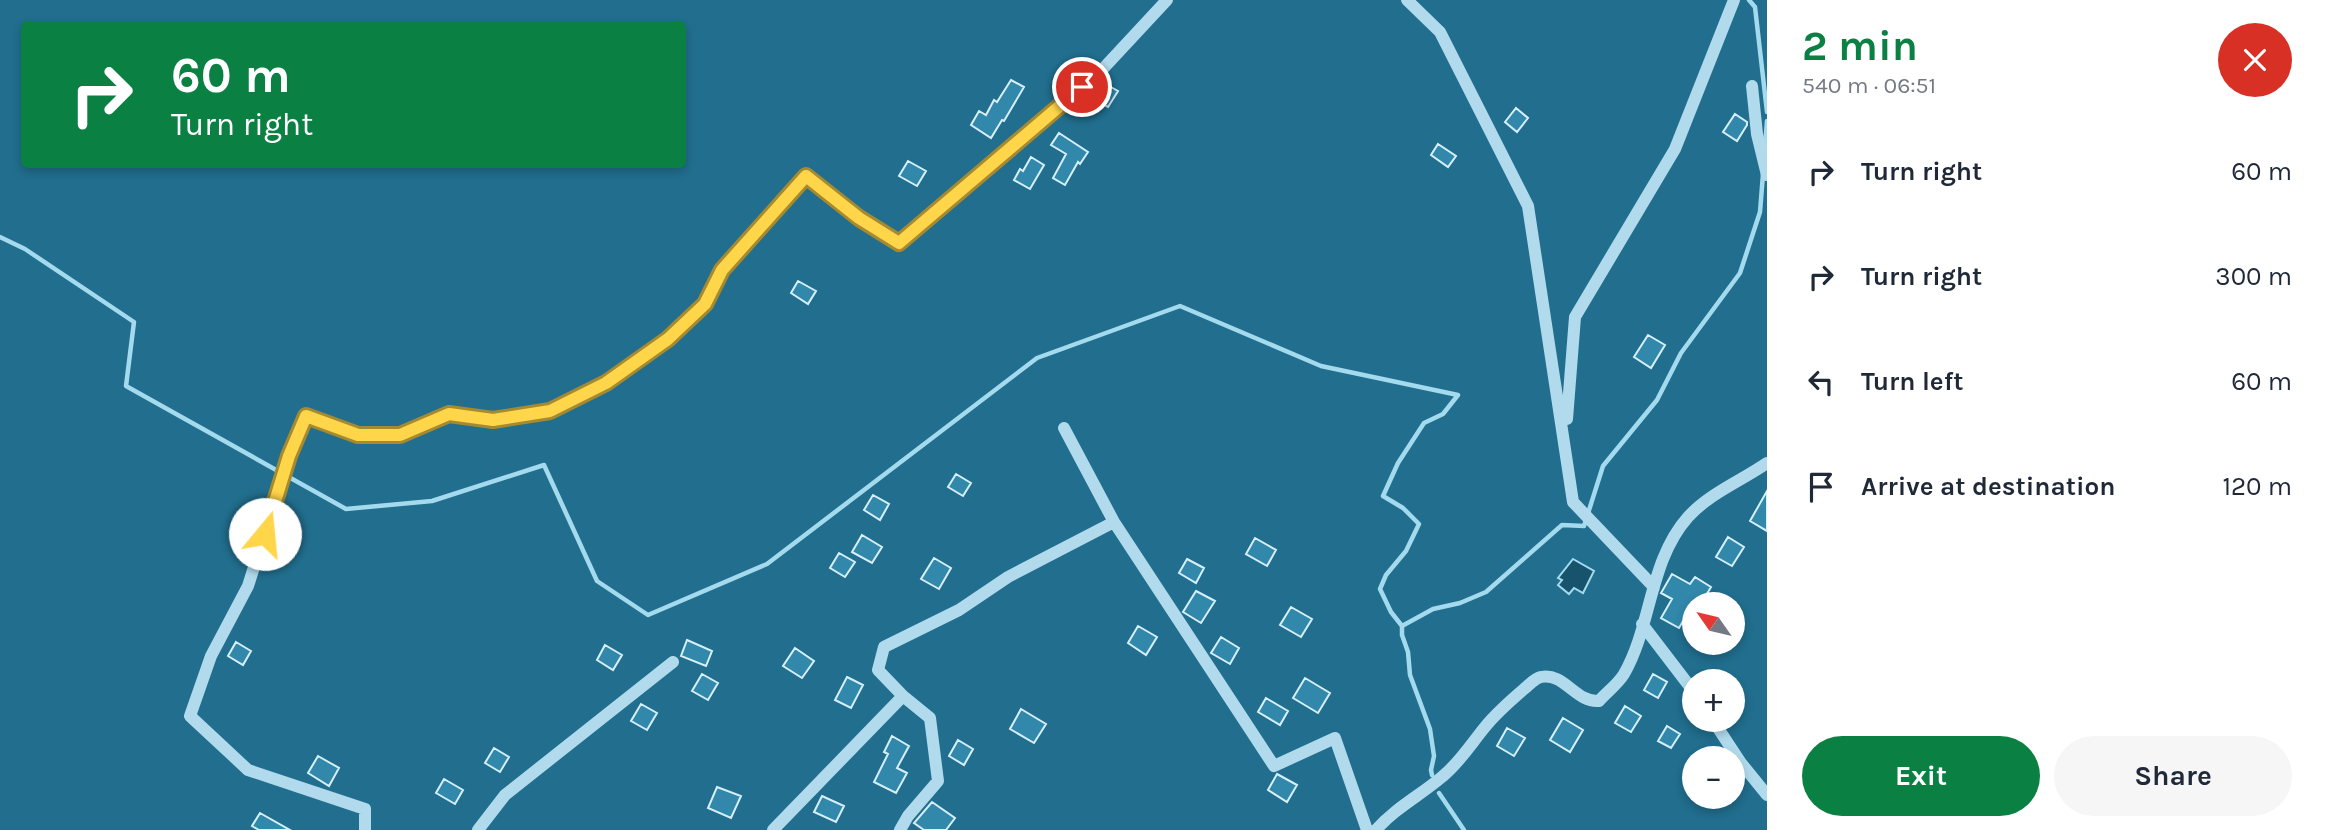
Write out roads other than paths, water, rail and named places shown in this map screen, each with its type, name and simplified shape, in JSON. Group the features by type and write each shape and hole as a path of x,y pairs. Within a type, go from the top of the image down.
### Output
{"street":[{"path":"365,830 365,809 248,770 190,716 211,656 248,586 289,456 306,416 358,435 400,435 449,414 493,420 550,411 606,383 677,330 705,304 722,270 806,176 859,218 899,243 1100,72 1167,0"},
{"path":"1407,0 1440,32 1528,206 1573,502 1654,587"},
{"path":"1565,440 1575,317 1675,149 1734,0"},
{"path":"1752,86 1759,142 1767,175"},
{"path":"1064,428 1114,522 1274,766 1335,738 1367,830"},
{"path":"1376,830 1387,818 1444,776 1467,752 1485,726 1538,677 1560,681 1586,700 1599,701 1623,676 1634,653 1666,548 1689,516 1731,482 1767,463"},
{"path":"900,830 908,816 938,781 930,718 903,696 878,670 884,647 959,610 1008,577 1114,522"},
{"path":"1642,624 1682,676"},
{"path":"478,830 505,795 673,662"},
{"path":"773,830 903,696"},
{"path":"1721,732 1767,795"}],"water":[{"path":"1573,559 1594,571 1583,593 1574,588 1569,594 1558,585 1562,580 1558,578"}],"waterway":[{"path":"1749,0 1755,7 1767,112"},
{"path":"1765,148 1767,121"},
{"path":"1402,626 1433,609 1460,603 1486,592 1562,525 1584,526 1603,466 1657,400 1681,353 1740,273 1760,212 1763,174"},
{"path":"0,237 25,249 134,322 126,386 346,509 432,501 544,465 597,581 648,615 767,564 1037,358 1180,306 1321,366 1458,395 1443,414 1424,423 1398,463 1383,496 1403,508 1419,524 1406,551 1386,575 1380,589 1391,612 1402,626 1410,675 1430,729 1434,756 1432,775"},
{"path":"1439,793 1464,830"}]}
